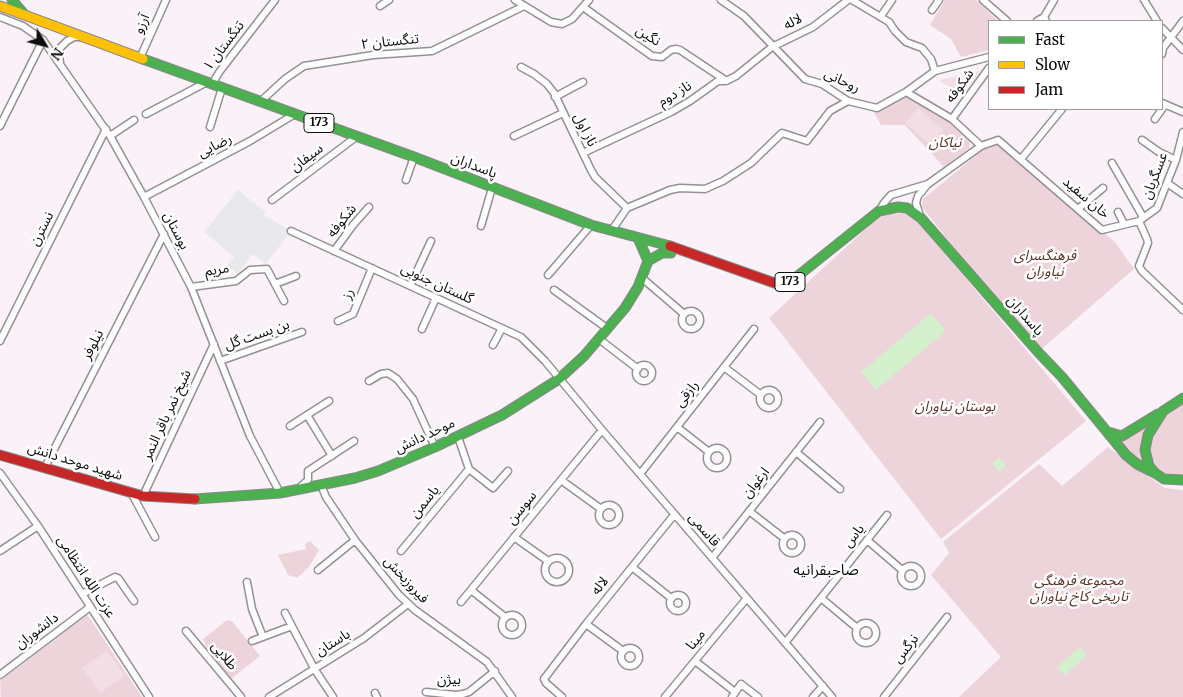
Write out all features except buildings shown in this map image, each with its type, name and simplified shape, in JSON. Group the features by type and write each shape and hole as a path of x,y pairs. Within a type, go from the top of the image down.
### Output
{"main road":[{"path":"12,0 26,17"},
{"name":"پاسداران","path":"0,6 591,224 669,246 780,285 786,284 879,210 898,206 912,211 921,218 1062,377 1126,455 1137,464 1164,479 1181,480"},
{"name":"173","path":"648,261 662,253 671,253 786,292 877,218 894,211 909,213 921,218"},
{"path":"638,238 648,261"},
{"name":"موحد دانش","path":"143,496 204,499 280,493 378,471 458,437 536,395 559,379 584,356 608,329 633,296 648,261"},
{"path":"1108,432 1118,436 1125,435 1183,398"},
{"path":"1155,473 1149,466 1146,457 1146,444 1150,431 1163,411"},
{"name":"شهید موحد دانش","path":"0,455 143,496"}],"street":[{"name":"آرزو","path":"140,58 166,0"},
{"name":"تنگستان ۱","path":"209,83 275,0"},
{"path":"380,6 389,0"},
{"path":"514,0 551,22 562,24 572,19 586,2"},
{"path":"721,0 744,16 772,47"},
{"path":"850,0 881,16 889,22 906,42 922,48 931,59 935,71"},
{"name":"لاله","path":"772,47 813,26 850,0"},
{"path":"881,16 892,0"},
{"path":"932,10 939,0"},
{"path":"983,0 1005,20"},
{"path":"1045,19 1054,0"},
{"path":"1144,0 1156,20"},
{"name":"نگین","path":"586,2 652,56 662,57 671,50 680,50 726,81"},
{"name":"تنگستان ۲","path":"260,102 304,66 374,55 432,51 524,6"},
{"name":"بوستان","path":"0,17 23,26 43,40 106,129 191,287 250,436 280,493"},
{"path":"1163,48 1183,21"},
{"path":"1163,29 1183,50"},
{"path":"62,66 58,53 60,48 68,41 81,37"},
{"path":"0,126 43,40"},
{"name":"ناز دوم","path":"583,153 670,112 690,101 718,80 726,81 736,76 772,47"},
{"name":"روحانی","path":"772,47 805,79 822,84 848,100 877,108 906,92 935,71"},
{"name":"شکوفه","path":"935,71 988,57"},
{"name":"ناز اول","path":"521,67 548,84 596,177 627,208"},
{"name":"شکوفه","path":"952,119 988,69"},
{"path":"555,96 583,82"},
{"path":"146,114 209,83"},
{"path":"210,127 222,88"},
{"path":"906,92 952,119 981,146 928,184 918,196 916,203 921,218"},
{"path":"612,230 627,208 670,190 680,188 705,189 723,181 751,163 782,133 807,141 830,111 848,100"},
{"path":"1163,104 1183,112"},
{"path":"1021,159 1061,110"},
{"path":"1155,118 1160,110"},
{"path":"514,136 563,113"},
{"name":"رضایی","path":"144,197 250,141 295,114"},
{"path":"110,136 134,120"},
{"name":"نسترن","path":"1,336 106,129"},
{"name":"عسگریان","path":"1141,219 1157,208 1176,160 1183,132"},
{"name":"سیفان","path":"272,200 356,136"},
{"name":"خان سفید","path":"981,146 998,140 1102,230 1141,219"},
{"path":"1142,140 1159,152 1176,160"},
{"path":"406,180 414,158"},
{"path":"1112,164 1141,219 1148,239 1139,266 1183,310"},
{"path":"1167,183 1183,194"},
{"path":"879,210 892,195 928,184"},
{"path":"481,226 492,188"},
{"path":"1078,209 1103,188"},
{"name":"شکوفه","path":"334,251 369,207"},
{"path":"1118,212 1124,224"},
{"path":"548,275 591,224"},
{"name":"گلستان جنوبی","path":"291,231 521,337 545,361 559,379"},
{"name":"نیلوفر","path":"45,467 164,234"},
{"path":"410,286 432,241"},
{"name":"مریم","path":"191,287 236,281 250,270 267,268 284,301"},
{"name":"رز","path":"338,321 353,314 372,268"},
{"path":"275,284 296,276"},
{"path":"642,278 684,314"},
{"path":"554,290 608,329"},
{"path":"422,329 436,298"},
{"path":"494,345 502,328"},
{"name":"رازقی","path":"640,474 754,329"},
{"name":"بن بست گل","path":"220,361 302,332"},
{"path":"599,339 638,369"},
{"name":"شیخ نمر باقر النمر","path":"143,496 214,344"},
{"path":"724,367 761,395"},
{"path":"369,381 381,374 388,373 397,379 413,399 435,447"},
{"name":"قاسمی","path":"559,379 832,697"},
{"path":"290,426 329,401"},
{"path":"307,415 332,456"},
{"name":"ارغوان","path":"712,558 820,422"},
{"path":"677,427 709,452"},
{"name":"سوسن","path":"461,602 602,430"},
{"path":"458,437 469,468 493,488 508,470"},
{"path":"298,489 308,480 308,471 354,441"},
{"path":"796,452 840,489"},
{"name":"یاسمن","path":"401,552 469,468"},
{"name":"عزت الله انتظامی","path":"0,473 38,526 149,697"},
{"path":"561,480 601,509"},
{"name":"فیروزبخش","path":"321,485 326,497 355,540 408,604 481,657 495,671 512,697"},
{"path":"132,494 155,537"},
{"path":"749,511 785,539"},
{"name":"لاله","path":"562,697 544,679 674,515"},
{"name":"یاس","path":"785,642 887,515"},
{"path":"0,551 38,526"},
{"path":"514,537 548,561"},
{"path":"318,570 355,540"},
{"path":"867,540 902,570"},
{"path":"632,566 671,598"},
{"path":"82,594 115,577 118,578 134,601"},
{"path":"247,582 252,608 263,638"},
{"path":"471,590 505,617"},
{"name":"مینا","path":"665,697 747,598"},
{"path":"820,598 857,628"},
{"name":"باستان","path":"268,697 315,670 364,638 408,604"},
{"name":"دانشوران","path":"0,675 90,607"},
{"path":"285,613 315,670 332,697"},
{"name":"نرگس","path":"884,697 947,617"},
{"path":"586,624 623,651"},
{"path":"252,642 292,626"},
{"name":"طلایی","path":"186,631 242,697"},
{"path":"695,662 733,695 741,684 758,697"},
{"name":"بیژن","path":"426,692 463,694 469,692 495,671"},
{"path":"813,697 823,686"}],"shaded area":[{"path":"980,71 962,95 939,80"},
{"path":"918,108 943,130 930,145 905,123"},
{"path":"238,190 266,212 264,215 291,231 266,264 253,254 238,274 227,265 234,257 204,232"},
{"path":"931,313 946,331 876,390 861,372"},
{"path":"999,457 1006,465 999,472 992,464"},
{"path":"1080,647 1087,656 1065,675 1057,667"},
{"path":"107,651 125,676 100,693 82,668"}],"green space":[{"path":"945,0 976,0 997,20 988,20 988,50 961,57 951,39 930,25"},
{"name":"نیاکان","path":"904,96 952,124 970,141 969,148 944,167 905,125 881,125 873,111 882,109"},
{"name":"فرهنگسرای نیاوران","path":"999,144 1115,242 1134,269 1037,353 922,207 923,199 985,148"},
{"name":"بوستان نیاوران","path":"904,213 919,223 1086,421 941,539 769,318 870,225 885,214"},
{"path":"1183,403 1183,476 1175,477 1160,473 1149,457 1149,442 1166,414"},
{"path":"1154,420 1143,463 1137,460 1117,439 1133,436"},
{"name":"مجموعه فرهنگی تاریخی کاخ نیاوران","path":"1108,447 1165,488 1183,490 1183,697 959,697 1001,657 931,575 949,553 943,542 1039,464 1062,486"},
{"path":"310,541 319,550 309,567 297,578 288,575 278,555 306,549 305,544"},
{"path":"87,614 142,697 1,697 0,681"},
{"path":"227,620 232,621 260,656 231,679 206,647 203,639"}],"traffic: fast":[{"path":"12,0 24,14"},
{"path":"143,59 414,157 591,225 670,246"},
{"path":"794,279 879,211 898,207 907,208 921,218 1062,377 1126,455 1137,464 1155,473"},
{"path":"638,238 648,261"},
{"path":"648,261 662,253 671,253"},
{"path":"195,499 280,493 355,478 378,471 435,447 502,415 559,379 584,356 625,308 638,287 648,261"},
{"path":"1183,398 1163,411 1148,435 1145,450 1149,466 1155,473 1164,479 1183,480"},
{"path":"1108,432 1122,436 1158,414"}],"traffic: slow":[{"path":"0,6 143,59"}],"traffic: jam":[{"path":"670,246 780,285 794,279"},
{"path":"0,455 143,496 195,499"}],"district":[{"name":"صاحبقرانیه","path":"826,571"}]}
